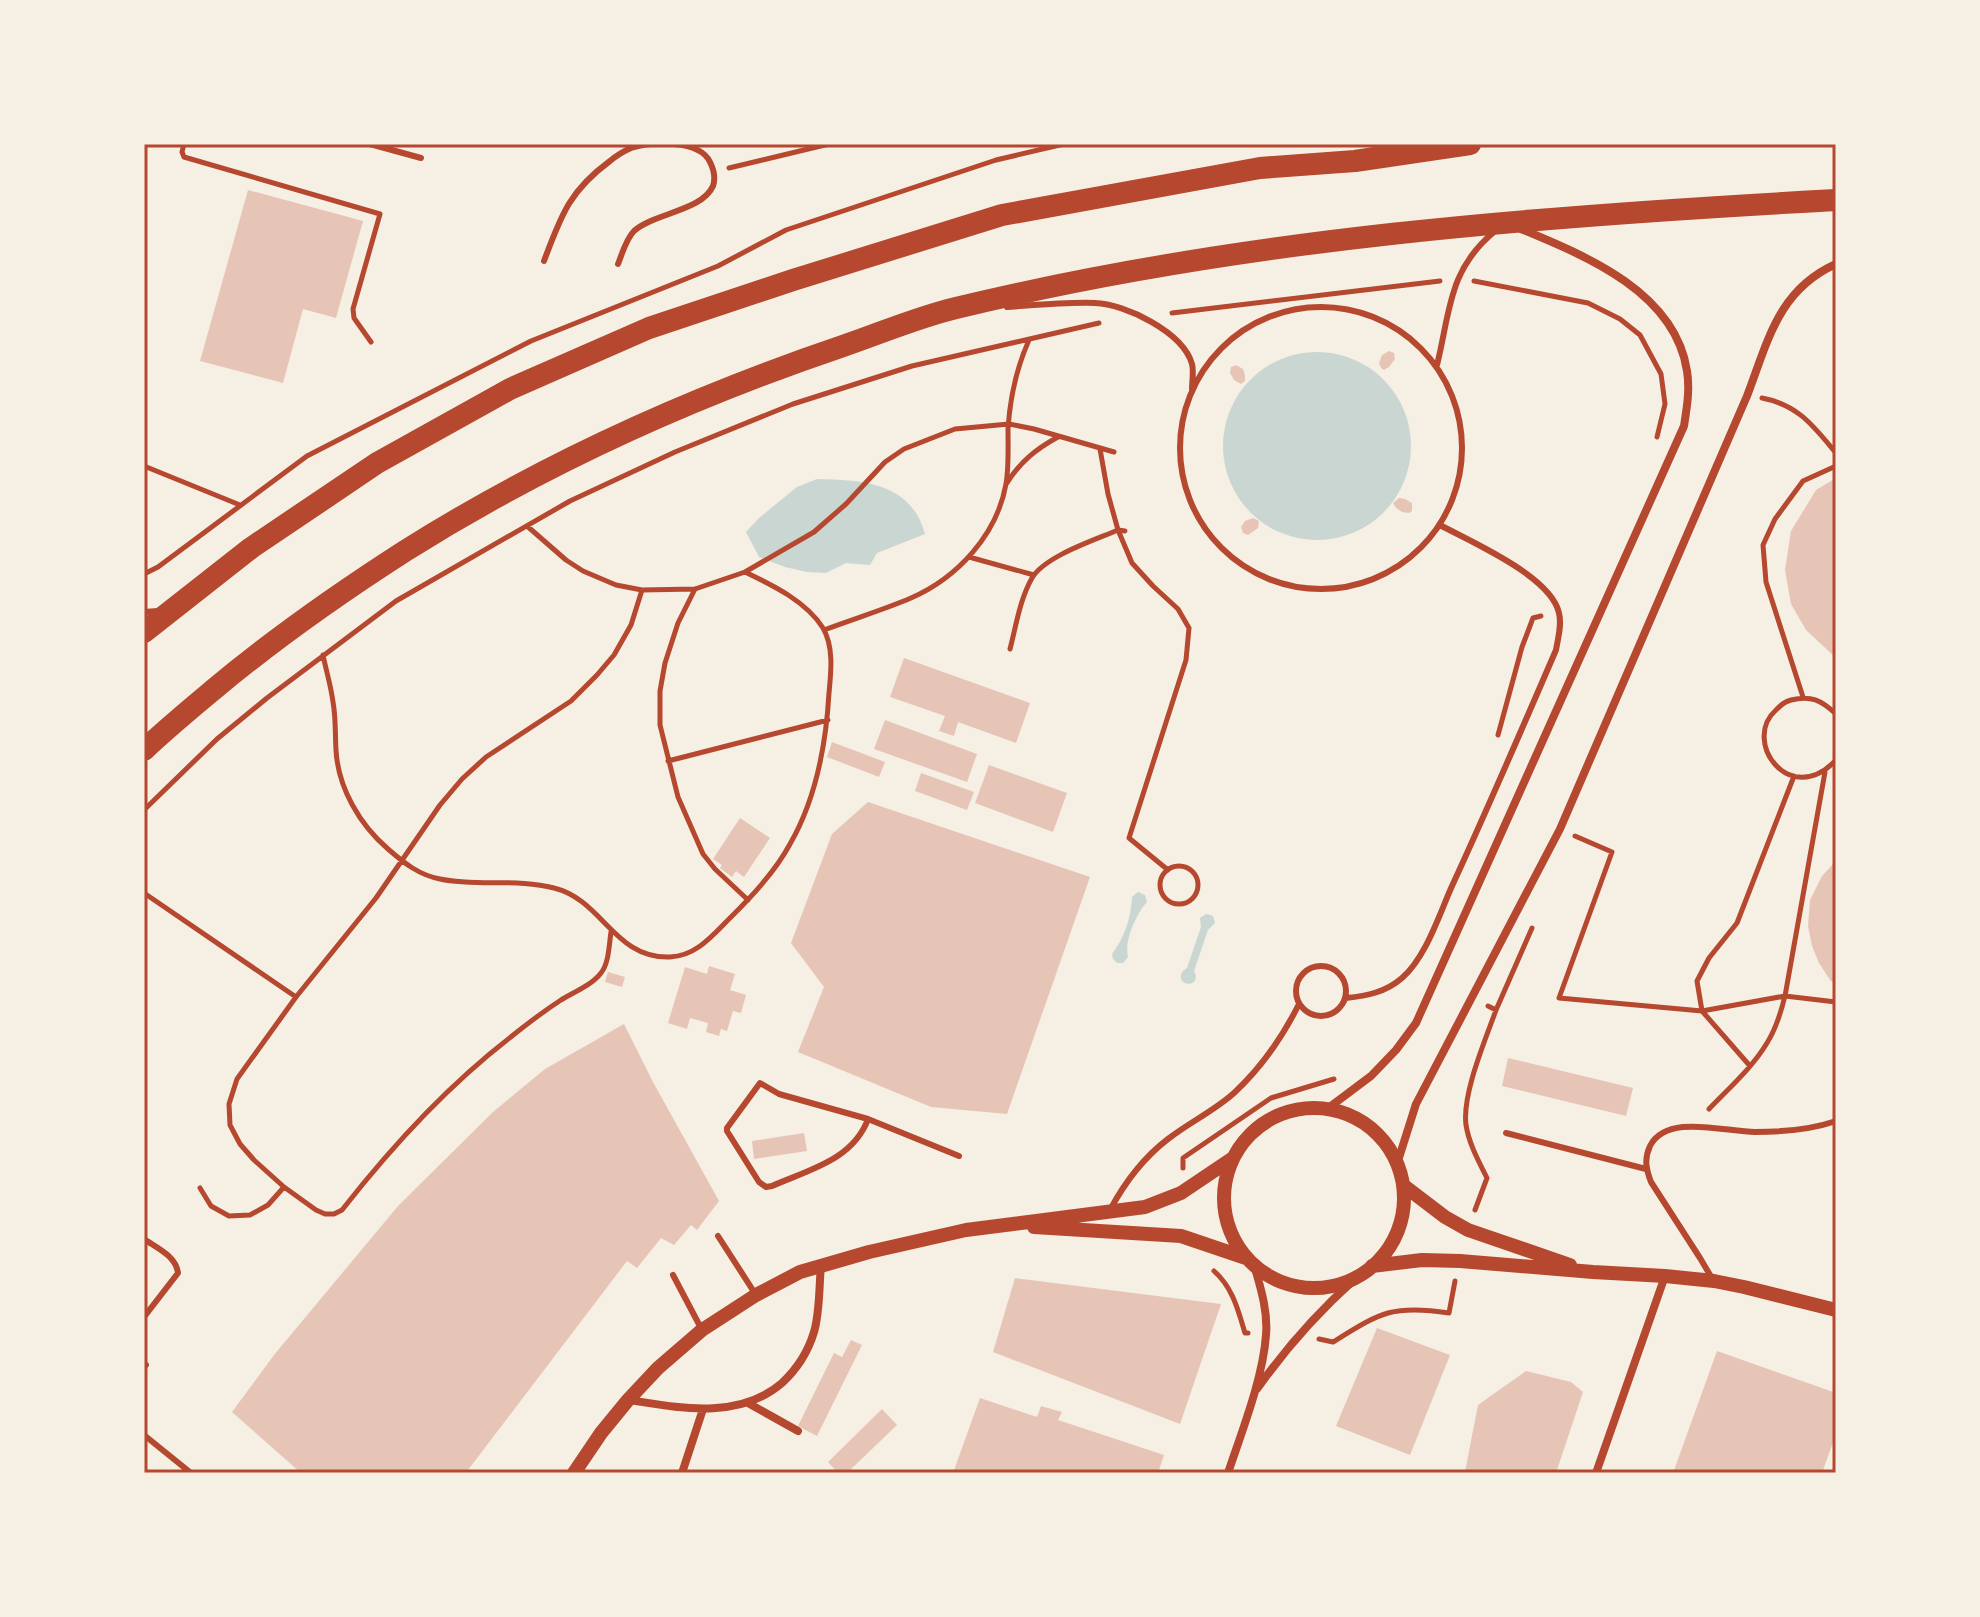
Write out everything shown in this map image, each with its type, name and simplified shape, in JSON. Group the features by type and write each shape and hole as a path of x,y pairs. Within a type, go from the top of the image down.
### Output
{"highway":[{"path":"144,632 251,548 377,463 510,389 649,328 1002,215 1260,168 1355,161 1470,144"},
{"path":"144,750 260,651 342,591 507,491 589,448 687,404 781,367 951,309 1089,279 1228,255 1367,236 1652,210 1836,200"}],"street":[{"path":"1327,1109 1371,1076 1416,1023 1684,426 1689,400 1687,369 1677,338 1659,312 1622,277 1572,250 1508,223"},
{"path":"1397,1164 1416,1104 1560,829 1747,396 1774,324 1795,291 1817,272 1836,264"},
{"path":"1228,1473 1252,1396 1262,1365 1267,1332 1264,1299 1250,1263 1233,1239 1225,1217 1223,1194 1233,1158 1248,1136 1265,1122 1285,1113 1306,1108 1345,1114 1376,1133 1397,1164 1403,1185 1403,1207 1398,1229 1387,1249 1326,1305 1252,1396"},
{"path":"574,1473 601,1433 658,1368 702,1330 756,1295 800,1272 966,1230 1145,1207 1181,1193 1233,1158"},
{"path":"1403,1185 1445,1217 1468,1230 1593,1272"},
{"path":"1002,1225 1181,1236 1250,1263 1284,1283 1307,1288 1331,1286 1355,1279"},
{"path":"1372,1266 1422,1260 1460,1261 1665,1276 1714,1281 1836,1310"},
{"path":"628,1400 703,1409 722,1408 748,1403 771,1392 791,1375 806,1354 815,1329 821,1265"},
{"path":"1596,1473 1665,1276"},
{"path":"748,1403 798,1431"},
{"path":"682,1473 703,1409"}],"lane":[{"path":"370,144 421,158"},
{"path":"544,261 561,216 574,193 612,159 631,148 652,145 691,147 707,155 715,171 713,186 703,199 633,232 618,264"},
{"path":"1437,365 1448,305 1461,272 1490,235 1508,223"},
{"path":"951,309 1096,303 1116,306 1163,329 1184,349 1193,365 1192,390 1182,424 1180,460 1187,494 1202,525 1225,553 1253,573 1286,586 1321,590 1356,586 1388,573 1423,546 1440,525 1452,502 1463,449 1460,419 1451,391 1437,365 1411,338 1380,319 1344,308 1307,307 1271,316 1239,333 1212,359 1192,390"},
{"path":"1346,998 1376,993 1390,986 1403,977 1422,953 1556,650 1559,612 1548,591 1506,560 1440,525"},
{"path":"144,612 170,611"},
{"path":"1321,965 1339,971 1347,988 1342,1006 1335,1012 1316,1016 1299,1004 1296,989 1298,979 1304,972 1321,965"},
{"path":"1110,1211 1129,1178 1155,1150 1210,1112 1253,1075 1287,1029 1299,1004"},
{"path":"868,1119 863,1133 835,1159 766,1187 759,1182 727,1131 760,1083 779,1094 868,1119 959,1156"},
{"path":"1714,1281 1651,1182 1646,1169 1646,1154 1653,1141 1664,1131 1678,1126 1777,1132 1836,1121"},
{"path":"1506,1133 1646,1169"},
{"path":"718,1236 756,1295"},
{"path":"144,1239 172,1259 178,1273 144,1317"},
{"path":"673,1275 702,1330"},
{"path":"144,1435 191,1473"}],"path":[{"path":"184,144 184,157 380,214 353,309 354,318 371,342"},
{"path":"715,171 829,144"},
{"path":"144,810 217,739 396,601 570,501 675,452 793,404 912,366 1081,326 1458,279 1588,303 1620,319 1640,335 1661,374 1665,404 1656,440"},
{"path":"824,630 913,597 946,577 969,557 988,531 1006,484 1014,378 1029,339"},
{"path":"1747,396 1793,408 1836,453"},
{"path":"527,526 566,560 616,585 642,590 695,589 752,569 814,532 894,455 955,429 1009,424 1114,452"},
{"path":"1006,484 1029,456 1058,437"},
{"path":"1100,449 1108,494 1132,563 1178,609 1189,628 1186,660 1129,838 1168,870"},
{"path":"144,466 241,505"},
{"path":"1803,697 1766,582 1763,545 1775,519 1803,481 1836,466"},
{"path":"1010,649 1024,597 1034,575 1065,554 1121,530"},
{"path":"969,557 1034,575"},
{"path":"323,655 334,703 336,753 343,786 358,815 378,840 402,861 418,872 453,882 534,884 557,888 579,898 628,945 648,955 671,957 694,952 748,900 789,847 806,813 817,778 828,720 831,654 824,630 790,596 745,572"},
{"path":"695,589 678,623 665,663 660,691 660,725 678,797 703,854 748,900"},
{"path":"611,932 607,960 599,976 510,1037 464,1076 379,1162 342,1210 325,1214 316,1210 284,1187 240,1144 230,1125 229,1104 237,1079 296,997 352,930 440,805 462,779 486,757 571,701 597,675 614,655 631,625 642,590"},
{"path":"1495,744 1533,618 1559,612"},
{"path":"1836,714 1823,702 1803,697 1785,702 1771,715 1764,733 1766,752 1777,768 1794,776 1810,777 1825,772 1836,760"},
{"path":"668,761 828,720"},
{"path":"1692,1127 1769,1042 1779,1017 1825,772"},
{"path":"1750,1066 1702,1011 1697,981 1709,958 1737,923 1794,776"},
{"path":"1574,836 1612,852 1559,998 1702,1011 1785,996 1836,1002"},
{"path":"1182,866 1192,871 1198,889 1191,899 1174,903 1164,896 1160,884 1168,870 1182,866"},
{"path":"144,893 296,997"},
{"path":"1468,1230 1487,1178 1468,1136 1466,1098 1496,1010 1535,923"},
{"path":"1472,999 1496,1010"},
{"path":"1181,1193 1183,1158 1271,1098 1336,1078"},
{"path":"200,1188 211,1206 229,1216 240,1216 250,1215 268,1205 284,1187"},
{"path":"1298,1336 1333,1342 1369,1319 1386,1313 1423,1309 1449,1313 1460,1261"},
{"path":"1206,1266 1225,1282 1232,1293 1245,1333 1267,1332"}],"shaded area":[{"path":"1317,352 1353,359 1383,380 1404,410 1411,446 1404,482 1383,512 1353,533 1317,540 1281,533 1251,512 1230,482 1223,446 1230,410 1251,380 1281,359"},
{"path":"817,479 867,483 897,494 909,504 925,534 877,553 870,565 846,563 826,573 785,567 759,557 746,532 797,487"},
{"path":"1138,892 1145,895 1147,902 1132,928 1128,957 1123,963 1117,963 1112,954 1126,927 1132,897"},
{"path":"1206,914 1213,916 1215,923 1208,930 1194,971 1195,981 1187,984 1181,974 1187,968 1201,927 1200,918"}],"building":[{"path":"248,190 363,221 336,318 303,309 283,383 200,361"},
{"path":"1389,351 1394,353 1395,359 1384,370 1379,363 1382,355"},
{"path":"1236,365 1243,369 1245,375 1245,381 1241,384 1230,373 1231,367"},
{"path":"1836,478 1836,658 1806,630 1791,604 1785,570 1791,531 1816,490"},
{"path":"1399,498 1412,503 1412,511 1402,512 1396,508 1393,503"},
{"path":"1253,518 1259,521 1258,528 1248,535 1243,533 1241,527 1245,521"},
{"path":"904,658 1030,703 1016,743 958,722 954,736 939,731 945,716 890,697"},
{"path":"885,720 977,754 967,782 874,749"},
{"path":"832,742 885,762 879,777 827,757"},
{"path":"989,765 1067,793 1053,832 975,803"},
{"path":"921,773 974,792 967,810 915,791"},
{"path":"868,802 1090,877 1007,1114 931,1107 798,1052 824,987 791,943 832,834"},
{"path":"740,818 770,838 744,877 736,871 732,877 713,859"},
{"path":"1836,861 1836,985 1819,963 1808,926 1810,900 1822,876"},
{"path":"709,966 735,974 730,990 746,995 741,1013 733,1011 727,1031 721,1029 719,1036 706,1032 708,1023 690,1018 687,1029 668,1023 685,967 707,974"},
{"path":"608,972 625,977 622,987 605,982"},
{"path":"624,1024 719,1201 697,1230 691,1225 674,1245 661,1238 637,1268 627,1261 468,1470 471,1473 301,1473 232,1412 274,1355 398,1206 493,1112 545,1069"},
{"path":"1508,1058 1633,1088 1626,1116 1502,1086"},
{"path":"804,1133 807,1151 754,1159 752,1141"},
{"path":"1015,1278 1221,1304 1180,1424 993,1352"},
{"path":"1377,1328 1450,1355 1410,1455 1336,1426"},
{"path":"851,1340 862,1345 817,1436 798,1426 834,1353 842,1357"},
{"path":"1717,1351 1836,1393 1836,1434 1822,1473 1673,1473"},
{"path":"1526,1371 1571,1382 1583,1392 1556,1473 1465,1472 1478,1405"},
{"path":"980,1398 1037,1417 1041,1406 1062,1412 1058,1420 1164,1455 1158,1473 953,1473"},
{"path":"882,1409 897,1425 847,1473 838,1473 828,1462"}]}
